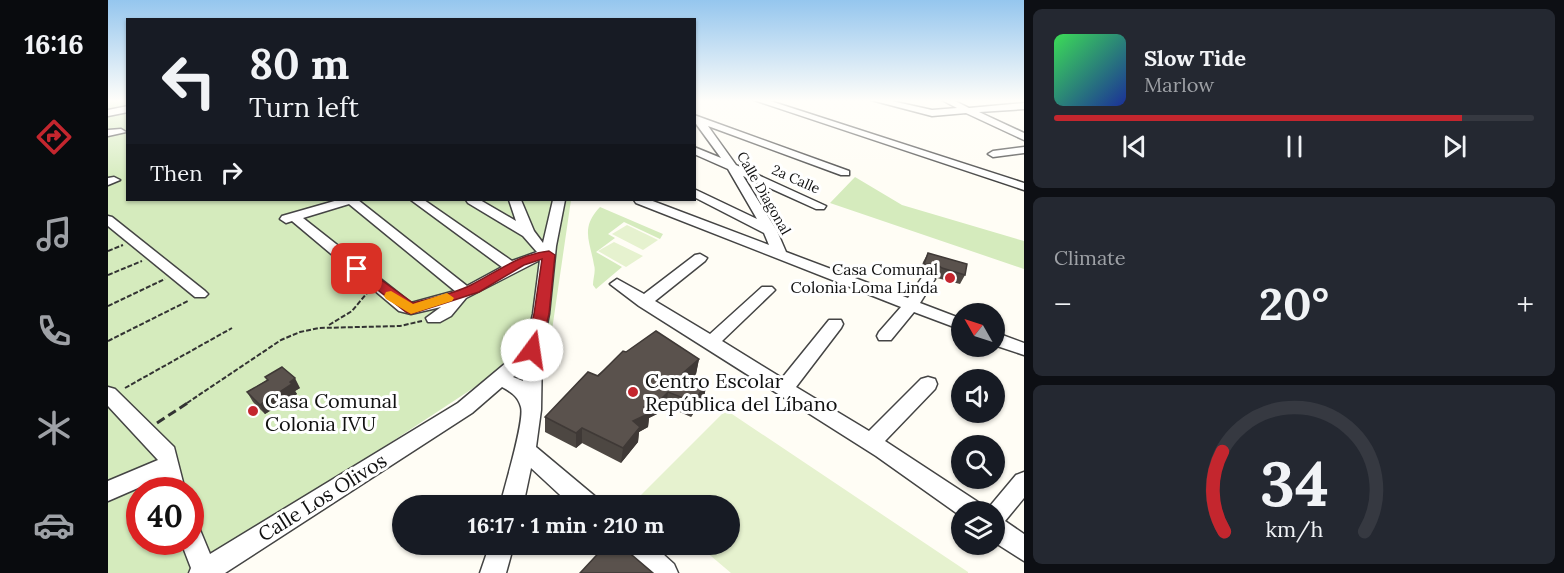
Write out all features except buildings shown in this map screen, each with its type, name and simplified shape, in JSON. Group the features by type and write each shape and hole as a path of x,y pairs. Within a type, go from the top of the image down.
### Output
{"street":[{"name":"Calle Diagonal","path":"703,127 735,168 770,231 780,254"},
{"path":"720,127 845,173"},
{"path":"839,127 1024,188"},
{"path":"849,127 1024,183"},
{"path":"1002,127 1024,137"},
{"path":"108,133 121,132"},
{"path":"993,154 1024,150"},
{"name":"2a Calle","path":"696,151 820,206"},
{"path":"696,193 770,231"},
{"path":"351,201 464,291"},
{"path":"418,201 511,267"},
{"path":"474,201 528,233"},
{"path":"515,201 528,233 540,250 549,255"},
{"path":"514,495 525,450 531,410 532,350 541,314 559,201"},
{"path":"643,201 951,321"},
{"path":"326,202 290,218 411,309 485,283 535,256 549,255"},
{"path":"108,220 176,274 195,297"},
{"path":"644,302 700,258"},
{"path":"885,336 911,305 928,279"},
{"path":"617,284 871,442 957,501"},
{"path":"710,343 767,290"},
{"path":"434,318 445,312 464,291"},
{"path":"784,389 835,324"},
{"path":"1005,342 1024,349"},
{"name":"Calle Los Olivos","path":"204,572 465,408 532,350"},
{"path":"501,379 520,388 531,410"},
{"path":"871,442 928,384"},
{"path":"109,395 166,453 171,477"},
{"path":"525,450 576,495"},
{"path":"108,491 169,465"},
{"path":"1005,504 1024,482"},
{"path":"1005,535 1024,549"},
{"path":"198,555 204,572"},
{"path":"493,573 499,555"},
{"path":"645,555 665,573"}],"path":[{"path":"108,275 153,256"},
{"path":"108,306 176,274"},
{"path":"326,326 343,318 359,305 373,282"},
{"path":"108,341 195,297"},
{"path":"144,431 278,342 307,328 326,326 381,329 434,318"},
{"path":"109,395 232,328"}],"green space":[{"path":"108,127 126,127 126,201 571,201 551,337 192,573 108,573"},
{"path":"855,177 902,205 1024,241 1024,269 830,203"},
{"path":"600,207 663,234 660,239 624,222 608,234 615,238 596,252 622,267 596,289 593,285 595,267 588,228"},
{"path":"627,225 658,240 643,250 612,234"},
{"path":"614,242 643,256 626,267 598,251"},
{"path":"726,410 968,573 731,573 710,555 740,555 740,495 641,495"}],"slow traffic":[{"path":"391,296 411,309 447,298"}],"place":[{"name":"Casa Comunal Colonia Loma Linda","path":"950,278"},
{"name":"Centro Escolar República del Líbano","path":"633,392"},
{"name":"Casa Comunal Colonia IVU","path":"253,411"}],"route":[{"path":"357,269 405,307 411,309 474,289 520,262 535,256 549,255 541,314 532,350"}]}
